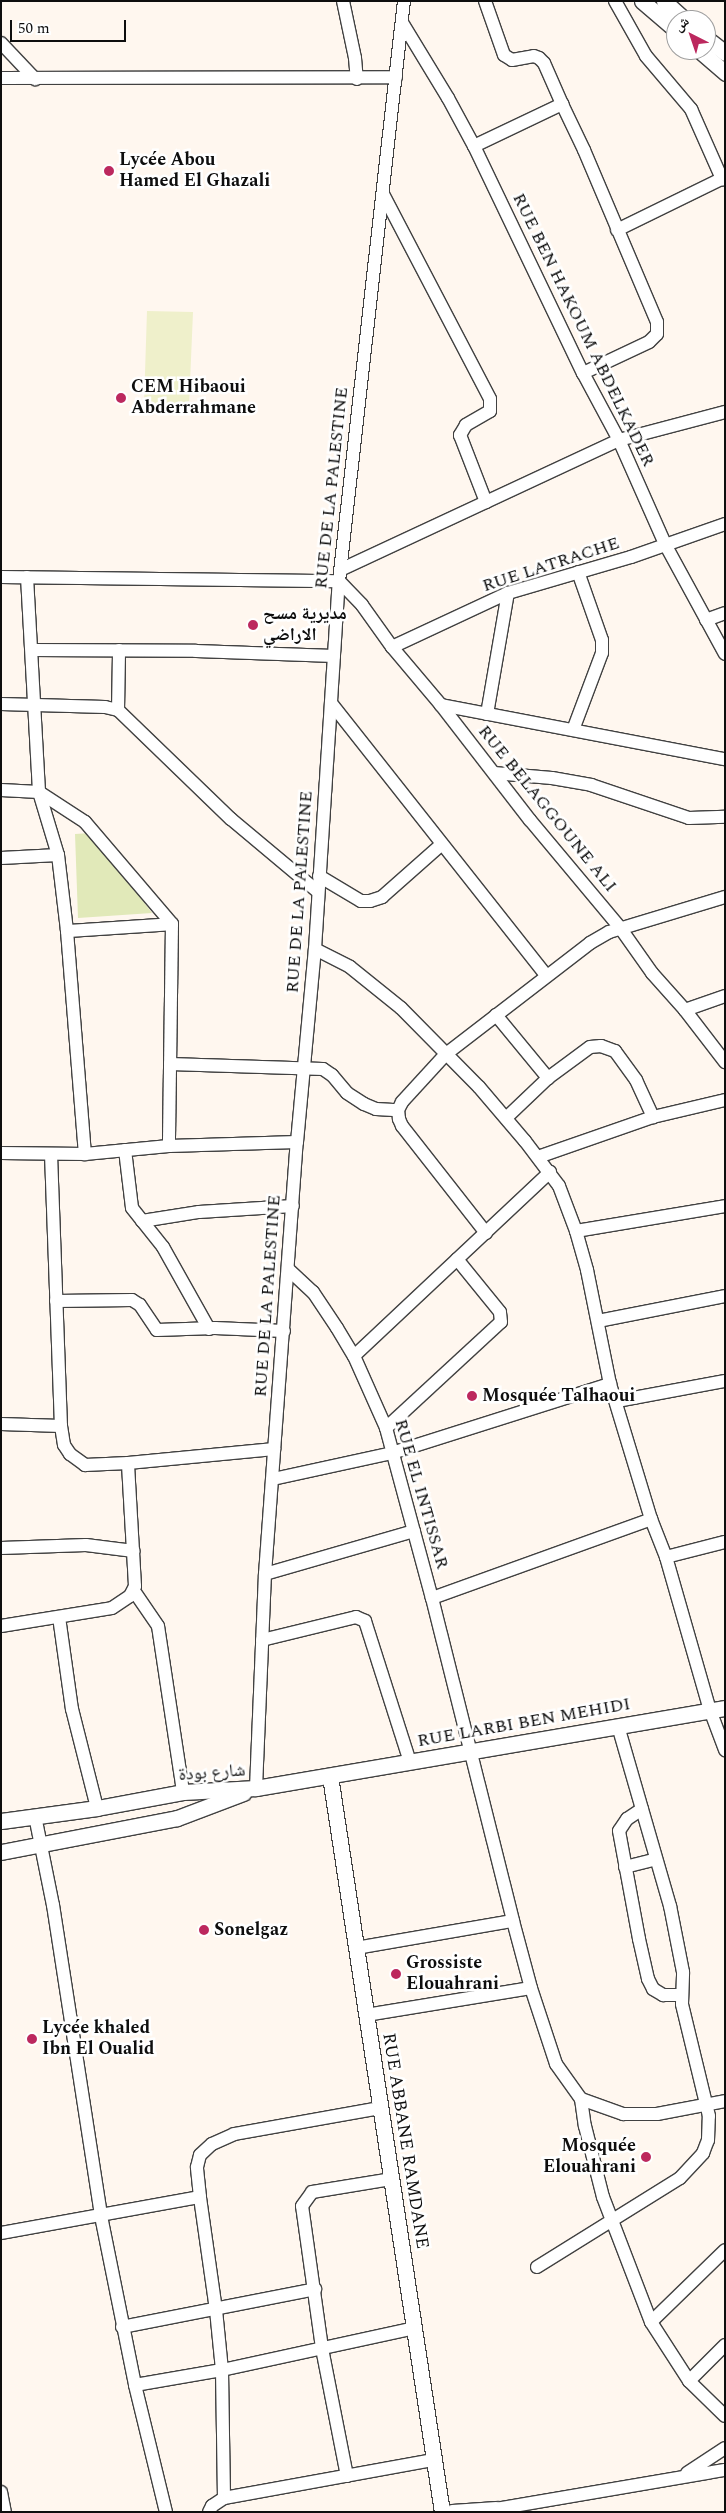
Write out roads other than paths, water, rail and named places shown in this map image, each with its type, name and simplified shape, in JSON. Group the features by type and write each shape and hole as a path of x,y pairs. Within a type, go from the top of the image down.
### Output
{"street":[{"path":"343,1 355,58 357,79"},
{"name":"RUE DE LA PALESTINE","path":"256,1788 265,1574 297,1142 315,948 340,575 382,194 403,24 404,1"},
{"path":"485,1 504,55 512,60 534,56 544,62 584,150 657,322 656,334 638,349 583,373"},
{"path":"615,1 646,56 691,109 723,178 617,230"},
{"path":"642,1 666,21"},
{"path":"664,1 674,10"},
{"name":"RUE BEN HAKOUM ABDELKADER","path":"403,24 448,98 474,146 583,373 619,440 665,544 725,654"},
{"path":"1,43 35,79"},
{"path":"711,60 725,72"},
{"path":"1,78 357,79 396,77"},
{"path":"474,146 562,104"},
{"path":"382,194 423,268 490,399 490,411 466,425 460,435 486,502"},
{"path":"1,577 340,575 486,502 619,440 725,412"},
{"name":"RUE LATRACHE","path":"392,647 508,593 631,557 725,524"},
{"path":"572,730 602,653 602,640 598,626 578,572"},
{"name":"RUE BELAGGOUNE ALI","path":"340,575 392,647 442,705 530,820 621,929 652,973 685,1010 725,1062"},
{"path":"27,577 39,792 58,855 67,931 85,1154"},
{"path":"487,714 508,593"},
{"path":"706,620 725,613"},
{"path":"32,650 119,650 334,656"},
{"path":"118,710 119,650"},
{"path":"331,703 546,975"},
{"path":"1,704 105,707 118,710 230,819 318,891"},
{"path":"442,705 725,759"},
{"path":"494,773 552,778 591,785 689,818 725,817"},
{"path":"1,790 39,792 85,822 172,924 169,1146"},
{"path":"319,876 361,900 370,902 382,897 442,844"},
{"path":"1,858 58,855"},
{"path":"486,1233 402,1126 398,1110 402,1102 446,1054 546,975 590,943 609,932 725,898"},
{"path":"67,931 172,924"},
{"path":"315,948 350,967 401,1008 479,1087 538,1156 559,1186 576,1230 598,1321 602,1352 610,1384 651,1519 666,1557 717,1709 725,1750"},
{"path":"685,1010 725,996"},
{"path":"496,1015 548,1078"},
{"path":"506,1118 548,1078 590,1047 609,1048 615,1051 636,1080 653,1117"},
{"path":"170,1064 304,1068 327,1071 347,1093 364,1104 376,1109 398,1110"},
{"path":"538,1156 653,1117 725,1100"},
{"path":"1,1153 85,1154 169,1146 297,1142"},
{"path":"125,1150 129,1198 132,1208 163,1247 209,1328"},
{"path":"51,1154 61,1426 64,1445 76,1460 86,1465 128,1463 274,1448"},
{"path":"354,1356 550,1172"},
{"path":"142,1221 199,1212 293,1206"},
{"path":"576,1230 725,1206"},
{"path":"386,1428 501,1322 500,1312 457,1259"},
{"name":"RUE EL INTISSAR","path":"288,1270 314,1292 354,1356 386,1428 432,1598 513,1921 532,1988 556,2064 581,2099"},
{"path":"598,1321 725,1296"},
{"path":"56,1301 132,1300 140,1305 157,1330 209,1328 284,1331"},
{"path":"616,1402 725,1381"},
{"path":"273,1479 392,1453 610,1384"},
{"path":"1,1424 61,1426"},
{"path":"128,1463 134,1551 134,1591 158,1626 183,1792"},
{"path":"432,1598 651,1519"},
{"path":"265,1574 414,1531"},
{"path":"666,1557 725,1542"},
{"path":"1,1548 86,1545 134,1551"},
{"path":"1,1626 112,1608 122,1603 134,1591"},
{"path":"59,1617 72,1709 97,1808"},
{"path":"262,1640 356,1617 365,1621 410,1762"},
{"name":"RUE LARBI BEN MEHIDI","path":"256,1788 717,1709"},
{"path":"537,2267 680,2178 703,2153 710,2127 681,1995 683,1972 670,1906 618,1726"},
{"name":"RUE ABBANE RAMDANE","path":"330,1776 442,2512"},
{"name":"شارع بودة","path":"1,1821 97,1808 183,1792 256,1788"},
{"name":"شارع بودة","path":"1,1852 177,1818 256,1788"},
{"path":"642,1809 626,1818 619,1831 625,1867 651,1986 662,1995 681,1995"},
{"path":"36,1816 53,1905 101,2216 122,2327 166,2512"},
{"path":"625,1867 656,1859"},
{"path":"356,1948 513,1921"},
{"path":"366,2015 532,1988"},
{"path":"725,2101 657,2114 623,2114 581,2099 585,2126 603,2197 652,2322 689,2381 725,2416"},
{"path":"224,2498 222,2370 216,2310 200,2196 198,2160 203,2152 221,2139 234,2134 380,2108"},
{"path":"347,2476 322,2348 302,2206 305,2199 312,2192 322,2188 391,2178"},
{"path":"1,2233 101,2216 200,2196"},
{"path":"652,2322 725,2250"},
{"path":"122,2327 315,2290"},
{"path":"135,2385 222,2370 414,2328"},
{"path":"689,2381 725,2345"},
{"path":"678,2478 725,2448"},
{"path":"209,2512 212,2506 224,2498 434,2460"},
{"path":"452,2512 494,2510 725,2470"},
{"path":"1,2492 5,2512"}],"place":[{"name":"Lycée Abou Hamed El Ghazali","path":"109,171"},
{"name":"CEM Hibaoui Abderrahmane","path":"121,398"},
{"name":"مديرية مسح الاراضي","path":"253,625"},
{"name":"Mosquée Talhaoui","path":"472,1396"},
{"name":"Sonelgaz","path":"204,1930"},
{"name":"Grossiste Elouahrani","path":"396,1974"},
{"name":"Lycée khaled Ibn El Oualid","path":"32,2039"},
{"name":"Mosquée Elouahrani","path":"646,2157"}]}
